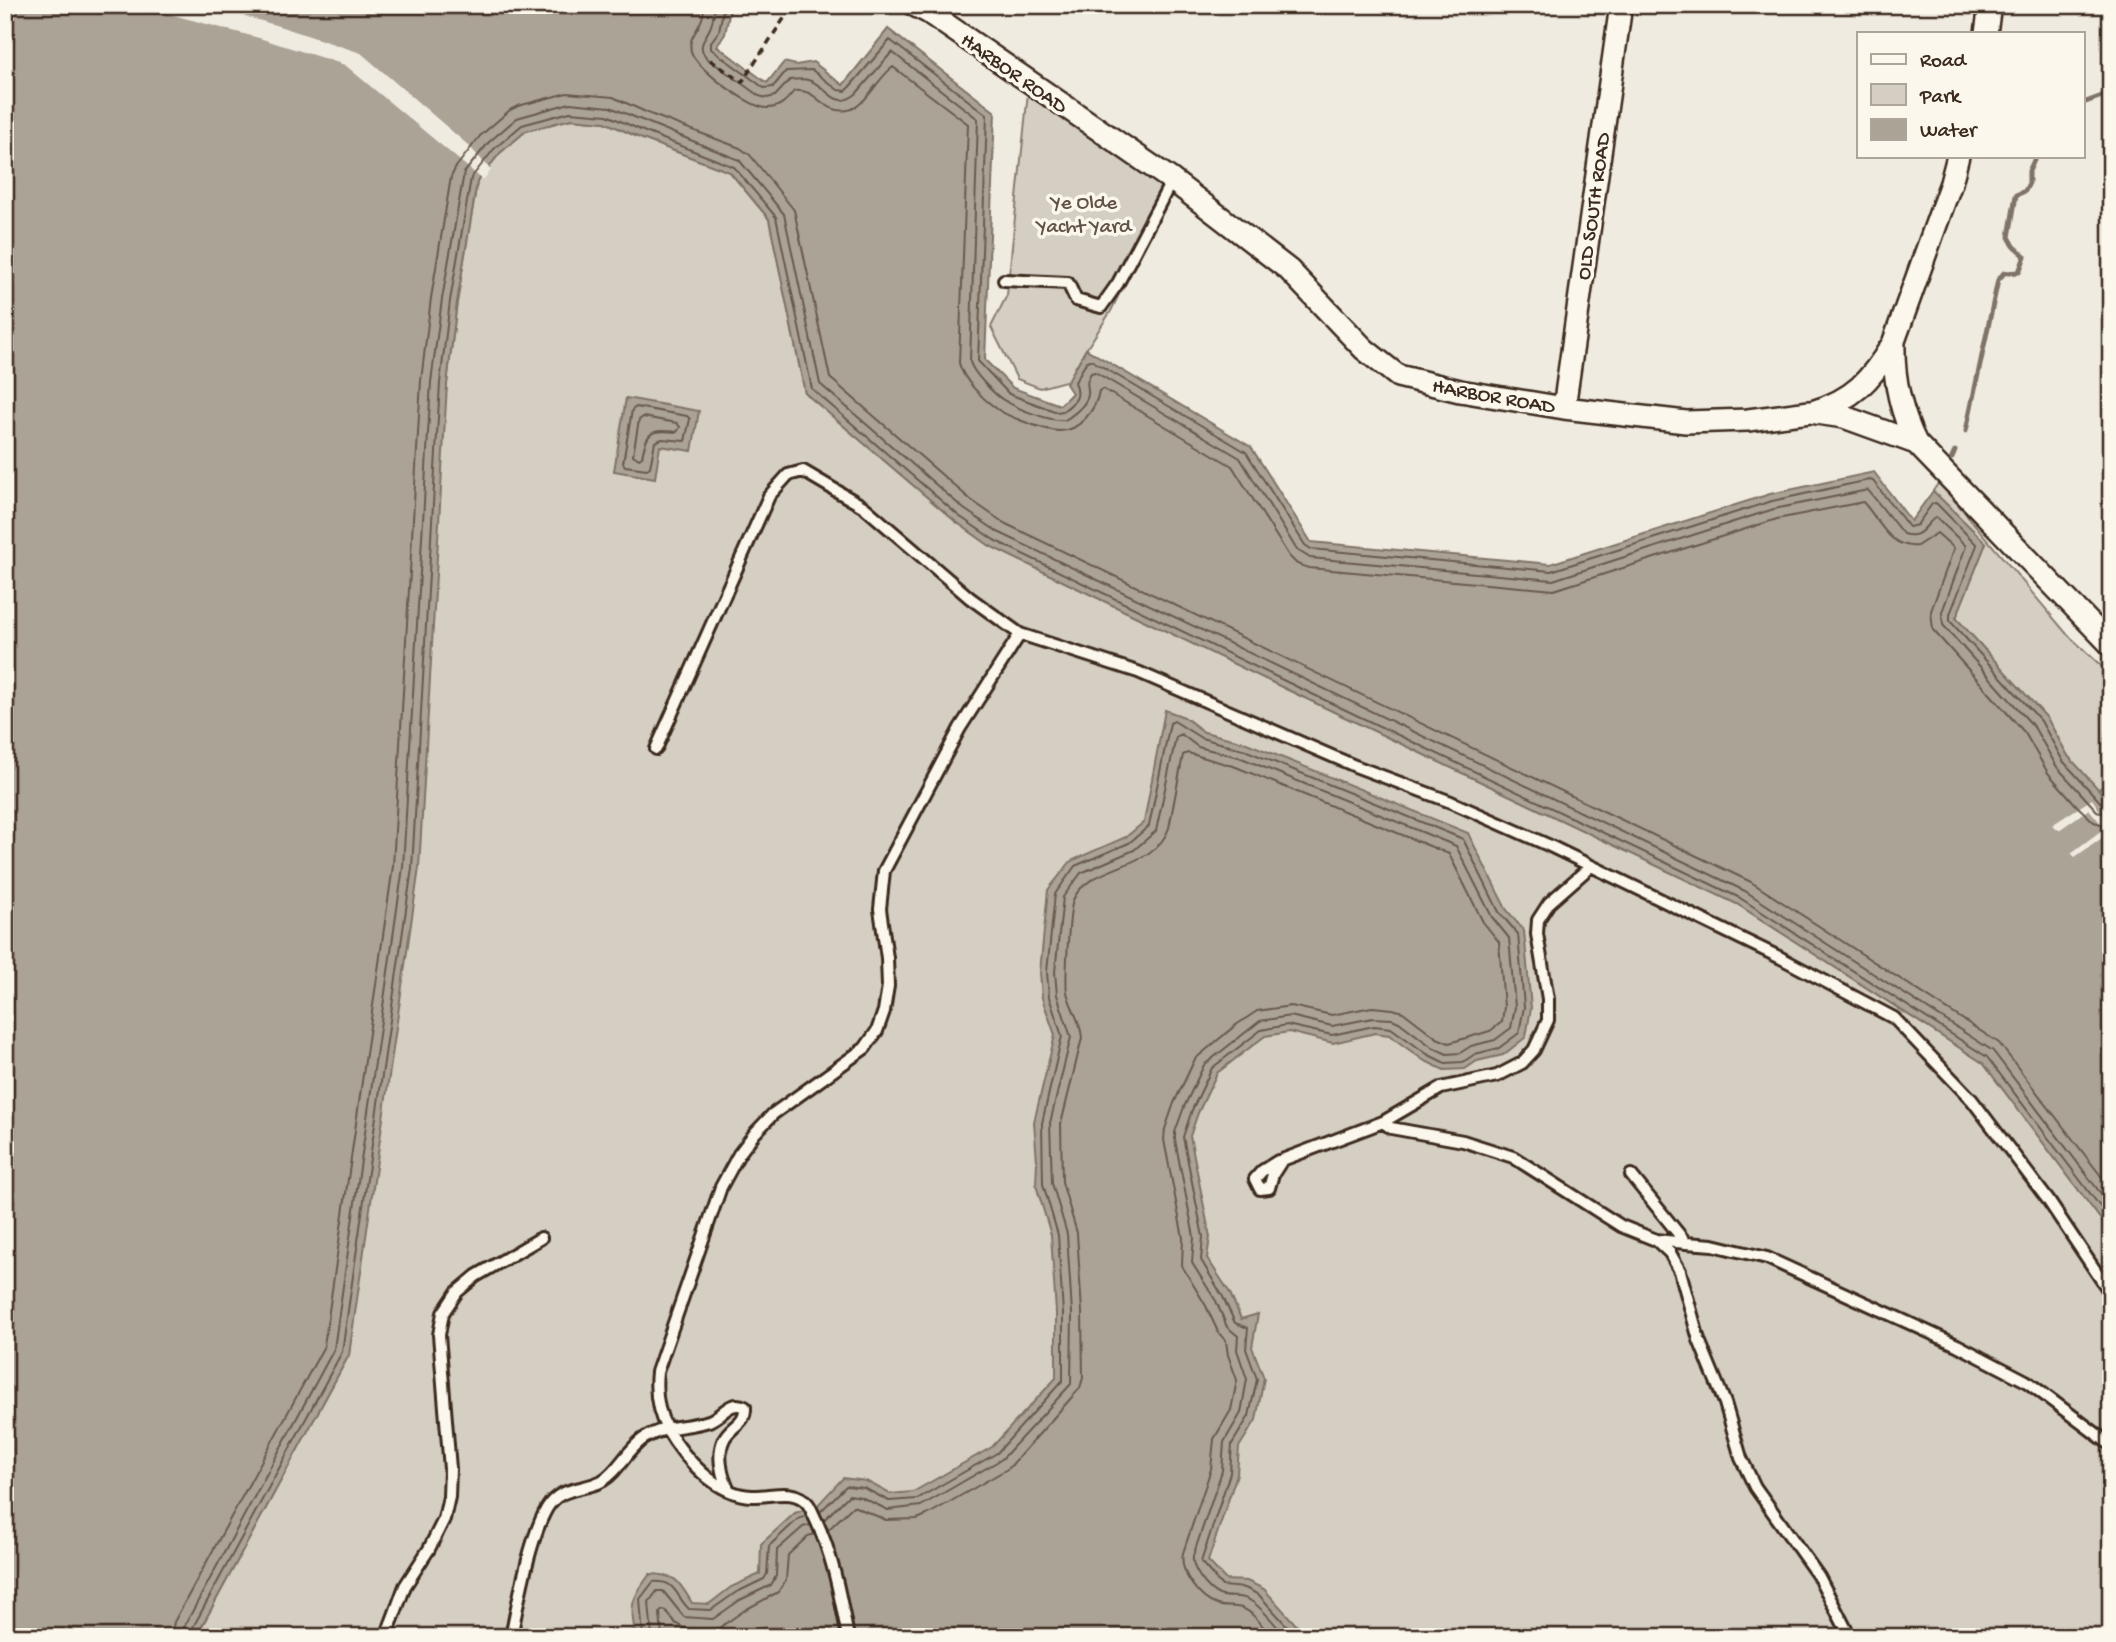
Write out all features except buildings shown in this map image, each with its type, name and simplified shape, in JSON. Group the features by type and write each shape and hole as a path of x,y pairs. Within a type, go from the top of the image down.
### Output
{"street":[{"name":"HARBOR ROAD","path":"914,5 968,39 1172,180 1289,270 1364,349 1398,376 1460,391 1563,408 1686,422 1748,420 1810,412 1844,417 1916,443 2111,645"},
{"name":"OLD SOUTH ROAD","path":"1563,408 1621,5"},
{"path":"1986,32 1990,5"},
{"path":"1810,412 1833,405 1863,386 1894,341 1957,158"},
{"path":"1894,341 1893,366 1896,385 1907,425 1916,443"}],"lane":[{"path":"1004,280 1068,284 1076,300 1101,307 1118,283 1172,180"},
{"path":"656,749 769,496 788,475 803,471 864,507 970,598 1020,634 1139,672 1355,766 1451,802 1781,958 1894,1018 1972,1100 2048,1200 2111,1294"},
{"path":"848,1637 827,1542 808,1503 793,1494 751,1497 712,1480 692,1462 666,1428 655,1391 657,1372 721,1187 739,1154 773,1114 865,1048 877,1031 888,986 880,909 884,871 960,728 1020,634"},
{"path":"1278,1161 1255,1179 1260,1189 1269,1188 1273,1174 1282,1160 1383,1122 1441,1088 1497,1076 1522,1063 1534,1050 1548,1020 1548,999 1537,934 1538,920 1549,903 1591,866"},
{"path":"1383,1122 1391,1128 1463,1141 1513,1157 1622,1226 1656,1240 1713,1245 1768,1258 1957,1345 2026,1381 2111,1445"},
{"path":"1632,1175 1686,1243"},
{"path":"386,1637 405,1586 429,1549 444,1519 449,1497 450,1469 439,1335 443,1313 457,1292 476,1276 541,1238"},
{"path":"1656,1240 1670,1253 1680,1271 1699,1340 1725,1403 1741,1458 1755,1487 1812,1566 1850,1637"},
{"path":"511,1637 537,1534 547,1507 558,1495 572,1488 606,1479 635,1445 666,1428 709,1421 733,1404 746,1407 746,1414 724,1438 721,1454 722,1477 730,1490"},
{"path":"709,1421 724,1438"}],"path":[{"path":"710,60 742,82 793,5"}],"green space":[{"name":"Ye Olde Yacht Yard","path":"1028,92 1170,189 1111,311 1069,380 1040,388 1017,379 991,327 1007,295"},
{"path":"571,119 605,122 730,172 769,219 805,393 955,521 990,546 1737,904 1983,1063 2111,1233 2111,1637 196,1637 349,1355 447,384 457,302 477,182 500,153 526,131"},
{"path":"1939,482 2066,633 2111,675 2111,779 2098,790 2068,756 2047,718 1956,618 1986,543 1933,491"}],"water":[{"path":"5,5 731,5 725,34 717,46 767,83 784,62 796,65 813,62 843,85 888,29 995,112 985,360 1013,388 1060,405 1072,393 1066,384 1086,349 1251,447 1311,542 1550,564 1770,494 1874,472 1911,521 1933,491 1986,543 1956,618 2047,718 2068,756 2111,803 2111,1233 1983,1063 1737,904 990,546 955,521 805,393 769,219 730,172 605,122 571,119 526,131 500,153 477,182 457,302 447,384 419,868 349,1355 196,1637 5,1637"},
{"path":"626,398 699,411 692,451 660,446 655,478 614,471"},
{"path":"1165,710 1184,717 1204,732 1244,742 1468,833 1506,909 1524,931 1531,1008 1526,1037 1503,1055 1477,1061 1465,1069 1444,1070 1423,1060 1389,1035 1375,1033 1333,1043 1289,1032 1265,1036 1217,1073 1190,1136 1210,1237 1207,1258 1230,1293 1241,1319 1258,1314 1252,1347 1264,1378 1256,1420 1239,1447 1237,1474 1208,1561 1226,1580 1247,1581 1264,1589 1307,1637 636,1637 633,1603 650,1574 676,1580 692,1603 709,1604 731,1587 760,1574 761,1544 795,1513 817,1506 843,1478 866,1481 890,1494 913,1492 992,1447 1056,1378 1056,1313 1051,1235 1036,1185 1034,1122 1055,1035 1042,998 1040,972 1048,890 1071,861 1126,837 1144,822"}],"pier":[{"path":"136,5 206,5 361,53 469,146 491,170 483,180 345,65 259,38"},
{"path":"2092,799 2111,827 2111,841 2105,836 2075,857 2071,853 2102,830 2103,826 2089,809 2059,830 2052,825"}],"waterway":[{"path":"2084,103 2102,96 2111,88"},
{"path":"1966,431 1998,280 2004,273 2019,272 2025,256 2009,237 2016,195 2025,191 2035,158"},
{"path":"1952,458 1955,451"}]}
